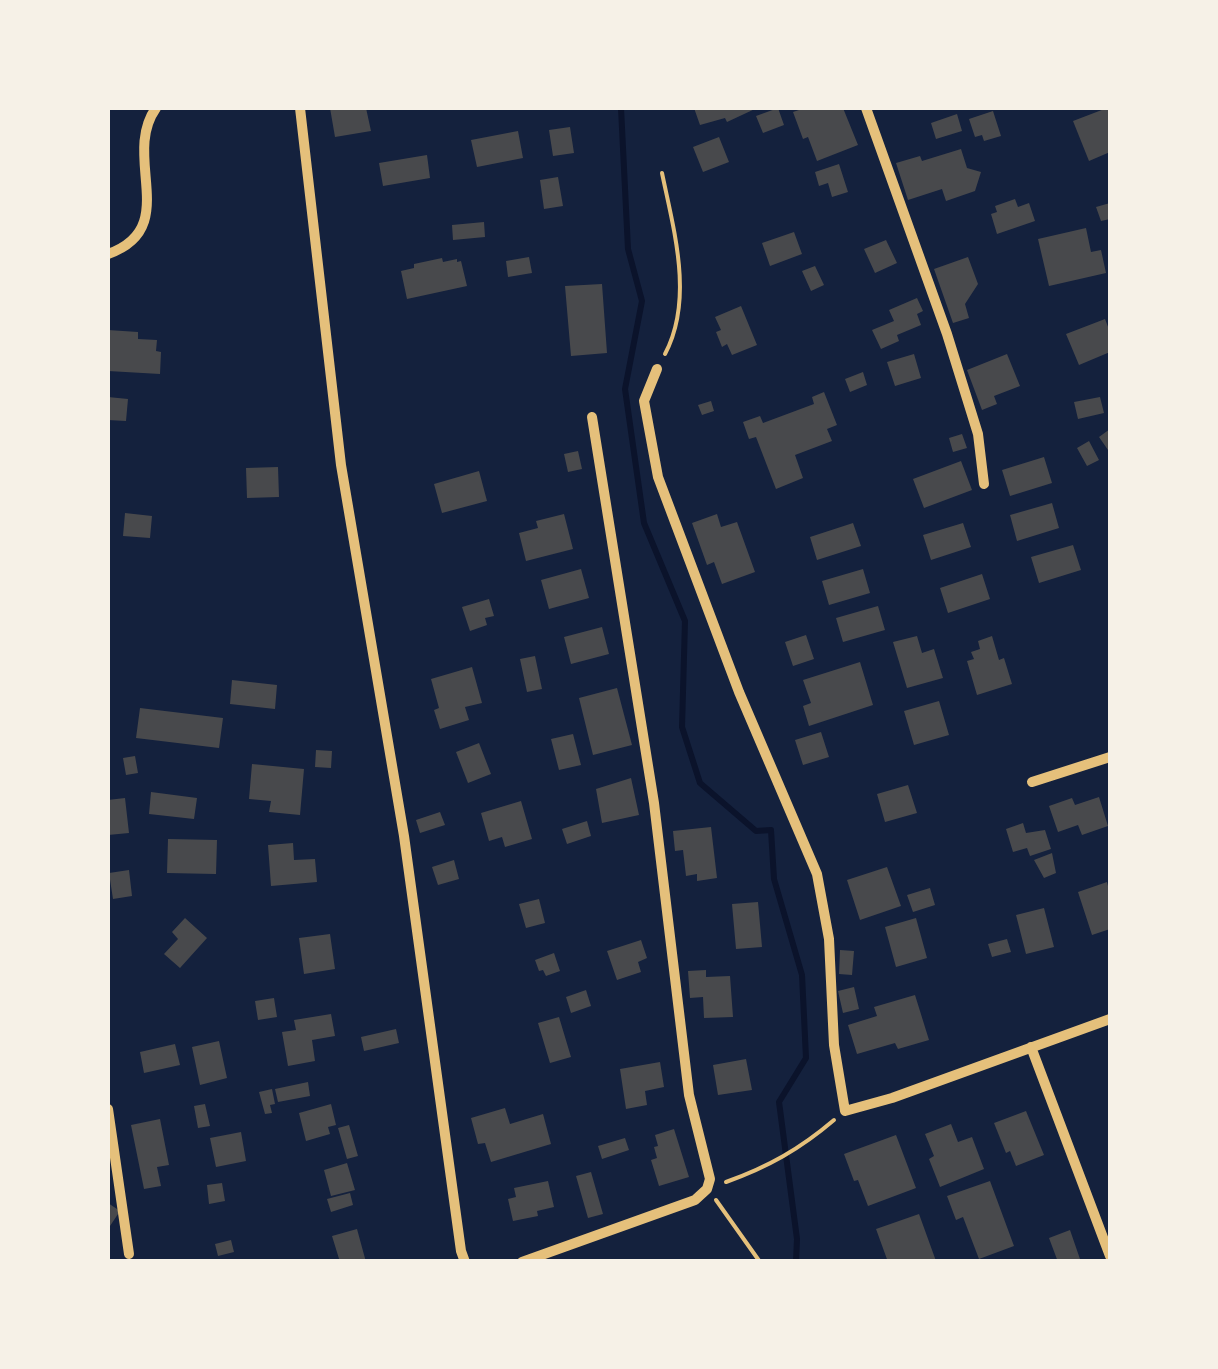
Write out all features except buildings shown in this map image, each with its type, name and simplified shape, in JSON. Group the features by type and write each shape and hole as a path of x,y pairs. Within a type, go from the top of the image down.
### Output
{"street":[{"path":"108,254 129,245 147,219 144,134 156,108"},
{"path":"300,108 341,464 404,836 465,1262"},
{"path":"866,108 948,334 978,434 984,484"},
{"path":"657,369 644,401 658,477 739,692 817,874 825,904 834,1045 845,1111 892,1098 1110,1018"},
{"path":"522,1262 696,1200 710,1178 689,1095 654,803 592,417"},
{"path":"1032,782 1110,756"},
{"path":"1031,1046 1110,1256"},
{"path":"108,1109 129,1254"}],"path":[{"path":"657,369 676,334 680,256 662,173"},
{"path":"760,1262 707,1188 769,1166 805,1146 845,1111"}],"waterway":[{"path":"621,108 628,249 642,301 625,389 644,523 685,621 682,727 700,783 756,831 771,830 774,879 802,975 806,1058 779,1102 797,1239 796,1262"}]}
